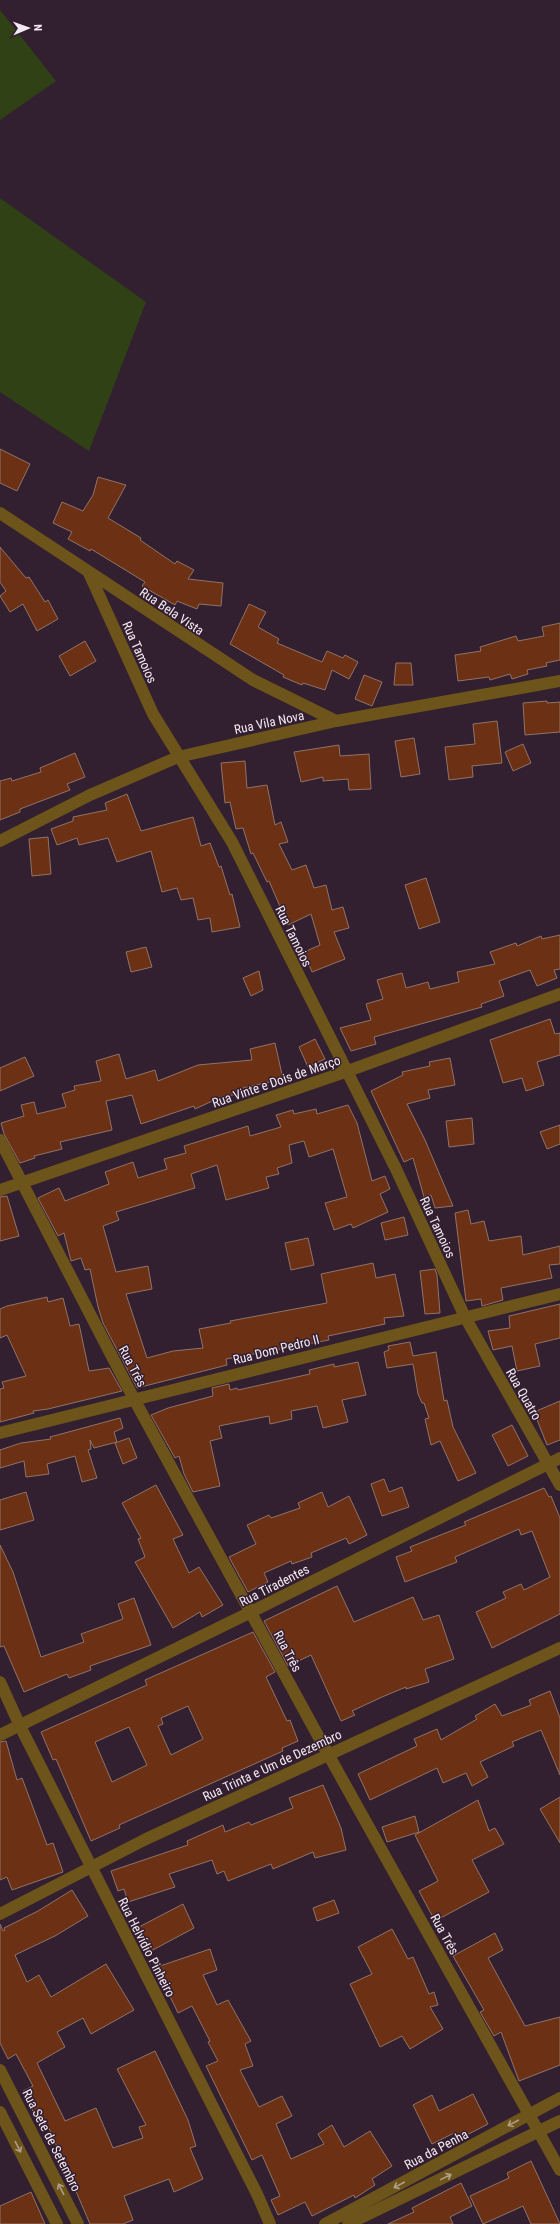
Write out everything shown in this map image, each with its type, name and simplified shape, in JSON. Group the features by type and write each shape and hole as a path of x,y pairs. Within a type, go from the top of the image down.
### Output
{"street":[{"name":"Rua Bela Vista","path":"0,513 208,652 253,680 336,722"},
{"name":"Rua Tamoios","path":"89,573 153,714 232,842 346,1072 396,1168 464,1317"},
{"name":"Rua Vila Nova","path":"0,841 97,791 178,756 320,725 560,681"},
{"path":"294,702 320,725"},
{"name":"Rua Vinte e Dois de Março","path":"0,1190 22,1184 346,1072 560,994"},
{"name":"Rua Três","path":"0,1140 134,1399 328,1754 560,2170"},
{"name":"Rua Dom Pedro II","path":"0,1433 560,1294"},
{"name":"Rua Quatro","path":"464,1317 560,1485"},
{"name":"Rua Tiradentes","path":"0,1734 20,1726 560,1458"},
{"name":"Rua Trinta e Um de Dezembro","path":"0,1914 90,1866 328,1754 560,1648"},
{"name":"Rua Helvídio Pinheiro","path":"0,1682 20,1726 90,1866 257,2194 270,2224"},
{"name":"Rua Sete de Setembro","path":"0,2070 78,2224"},
{"name":"Rua da Penha","path":"325,2224 560,2098"},
{"path":"0,2112 57,2224"},
{"path":"348,2224 560,2121"}],"green space":[{"path":"0,10 56,81 0,120"},
{"path":"0,198 146,302 89,451 0,392"}],"building":[{"path":"0,449 30,464 17,491 0,483"},
{"path":"98,477 126,485 108,518 141,538 140,540 175,564 177,561 194,570 188,579 223,583 221,606 199,604 197,609 177,601 175,605 142,586 145,582 91,549 90,551 68,539 72,532 53,523 62,502 83,511 93,495"},
{"path":"0,547 26,578 29,577 45,602 48,600 58,619 37,631 23,604 10,612 0,596 6,591 0,582"},
{"path":"249,604 266,612 258,627 279,639 277,643 322,662 327,651 343,658 345,655 358,662 349,679 332,670 325,690 303,683 302,685 283,677 284,675 230,644"},
{"path":"560,623 560,660 546,663 547,666 527,670 528,674 512,679 510,674 490,680 489,677 458,681 455,655 481,651 480,647 516,636 518,641 544,636 542,627"},
{"path":"85,641 96,661 70,676 59,656"},
{"path":"396,663 411,663 413,685 394,685"},
{"path":"364,675 382,682 372,706 355,699"},
{"path":"547,701 547,703 560,702 560,732 525,735 523,703"},
{"path":"497,721 502,763 472,766 473,777 449,780 445,747 475,744 473,724"},
{"path":"414,738 420,774 401,777 395,741"},
{"path":"523,744 531,763 513,771 505,752"},
{"path":"339,745 340,756 369,754 371,789 349,790 348,779 323,781 323,777 301,782 294,752"},
{"path":"75,753 85,777 67,784 70,790 20,809 20,812 0,820 0,781 11,778 12,781 41,772 40,768"},
{"path":"245,761 247,788 267,785 275,825 281,822 288,842 279,844 292,870 306,865 314,888 326,885 332,910 343,907 349,928 334,932 345,959 312,972 304,952 320,945 311,914 288,925 269,881 267,882 253,853 251,854 243,828 236,829 230,802 225,803 221,763"},
{"path":"127,794 141,831 193,817 201,846 210,843 219,867 221,866 230,895 232,894 240,927 212,932 210,918 198,920 193,898 181,900 177,888 162,892 151,851 117,862 108,838 79,845 77,838 57,845 51,829 73,821 73,817 107,810 105,803"},
{"path":"48,837 51,874 32,876 29,839"},
{"path":"426,878 440,922 419,929 405,885"},
{"path":"560,935 560,969 554,970 557,978 537,986 530,970 499,981 504,996 481,1004 482,1007 374,1037 376,1044 351,1051 340,1028 371,1020 366,1004 383,999 377,980 402,973 406,988 428,982 430,989 459,982 457,972 495,964 490,952 516,943 517,946 541,936 542,939"},
{"path":"146,947 152,967 131,972 126,952"},
{"path":"259,971 263,990 251,996 243,978"},
{"path":"550,1019 555,1034 560,1033 560,1055 537,1062 544,1085 526,1091 522,1078 503,1083 490,1040"},
{"path":"315,1039 325,1059 308,1067 299,1047"},
{"path":"275,1043 283,1079 243,1088 244,1093 221,1097 195,1109 194,1106 141,1124 132,1095 106,1101 112,1130 60,1142 62,1149 34,1156 35,1158 20,1163 4,1134 1,1123 24,1116 21,1105 34,1102 37,1114 66,1107 62,1094 75,1090 74,1086 101,1081 96,1061 119,1054 126,1079 155,1070 158,1081 198,1065 252,1060 250,1049"},
{"path":"25,1057 34,1076 0,1091 0,1068"},
{"path":"450,1058 455,1085 428,1090 430,1098 407,1104 425,1140 453,1206 435,1208 431,1195 424,1197 413,1158 404,1162 371,1091 403,1075 402,1072 430,1066 429,1062"},
{"path":"348,1105 357,1123 372,1181 385,1176 390,1189 380,1194 388,1212 353,1228 351,1224 334,1230 325,1203 347,1197 333,1149 309,1157 304,1141 289,1145 292,1163 277,1168 279,1174 266,1177 269,1188 226,1200 217,1165 191,1174 195,1188 116,1212 119,1220 103,1226 116,1272 148,1266 152,1289 126,1294 147,1358 173,1351 203,1348 199,1329 231,1323 230,1321 327,1303 321,1274 373,1263 376,1278 395,1274 404,1316 384,1318 385,1324 328,1336 329,1340 226,1359 227,1365 137,1388 103,1323 90,1269 85,1270 81,1258 71,1261 64,1233 58,1236 38,1198 59,1188 65,1201 109,1184 105,1172 133,1162 138,1178 167,1169 164,1159 186,1153 184,1146 248,1126 250,1136 281,1127 276,1115 293,1110 294,1114 316,1109 317,1114"},
{"path":"472,1118 474,1144 449,1147 446,1121"},
{"path":"560,1125 560,1144 547,1149 540,1132"},
{"path":"7,1196 19,1236 0,1241 0,1197"},
{"path":"468,1210 471,1224 484,1221 489,1241 521,1236 523,1255 560,1246 560,1264 549,1265 552,1278 501,1288 503,1300 482,1306 481,1299 466,1301 455,1213"},
{"path":"404,1217 408,1235 385,1240 381,1223"},
{"path":"308,1238 314,1265 291,1270 285,1243"},
{"path":"435,1269 437,1275 440,1313 425,1314 420,1271"},
{"path":"47,1297 48,1302 63,1298 70,1326 79,1324 89,1371 109,1368 122,1391 48,1409 33,1411 34,1413 0,1422 0,1389 4,1388 2,1382 26,1376 7,1335 0,1338 0,1309"},
{"path":"560,1304 560,1338 535,1344 540,1366 517,1371 512,1346 493,1350 488,1331 510,1328 509,1316"},
{"path":"410,1342 413,1356 436,1352 444,1401 447,1400 453,1427 476,1473 458,1481 440,1441 431,1445 425,1419 429,1418 424,1403 422,1403 418,1394 413,1364 387,1368 384,1352 389,1350 388,1346"},
{"path":"358,1362 366,1395 342,1400 348,1422 323,1428 317,1406 291,1411 292,1419 270,1424 269,1416 219,1426 222,1438 210,1441 220,1486 193,1492 184,1474 179,1456 175,1458 151,1415 168,1408 213,1396 212,1388 229,1384 230,1390 237,1388 238,1390 310,1374 309,1370 334,1364 334,1367"},
{"path":"560,1401 560,1440 547,1445 534,1412"},
{"path":"120,1418 123,1428 114,1432 117,1442 94,1448 90,1440 91,1449 88,1450 97,1478 82,1482 75,1456 47,1464 49,1474 26,1477 24,1461 0,1468 0,1450 21,1443 51,1439 50,1437"},
{"path":"512,1425 528,1456 508,1466 492,1435"},
{"path":"129,1438 137,1458 123,1464 115,1443"},
{"path":"384,1479 389,1492 402,1487 409,1507 382,1516 371,1484"},
{"path":"156,1485 183,1535 173,1539 189,1573 199,1567 223,1605 202,1617 200,1612 173,1628 135,1562 145,1557 138,1539 141,1538 122,1503"},
{"path":"544,1488 549,1497 551,1496 560,1518 560,1614 492,1648 476,1612 506,1598 503,1592 521,1584 524,1590 550,1577 532,1531 521,1535 519,1529 455,1557 457,1562 405,1582 396,1557 412,1551 410,1547 466,1525 464,1522"},
{"path":"26,1492 34,1520 0,1530 0,1500"},
{"path":"322,1492 328,1507 349,1496 367,1535 349,1544 346,1538 311,1553 312,1557 292,1564 291,1561 264,1573 268,1582 248,1592 229,1557 256,1544 247,1525 269,1515 271,1518 300,1508 298,1503"},
{"path":"0,1545 13,1572 41,1657 84,1642 81,1634 123,1619 118,1604 134,1598 151,1645 90,1666 91,1670 69,1678 67,1674 24,1692 4,1646 0,1647"},
{"path":"337,1586 354,1622 413,1597 423,1620 439,1615 454,1659 425,1669 429,1682 406,1689 406,1687 382,1697 352,1711 355,1715 341,1721 311,1655 288,1666 264,1621"},
{"path":"253,1632 275,1672 266,1677 287,1721 290,1720 298,1741 282,1748 283,1751 119,1825 120,1828 91,1841 56,1759 53,1760 41,1732 147,1685 145,1680","holes":["188,1706 203,1739 171,1755 158,1726 163,1724 161,1718","129,1727 147,1765 112,1782 95,1742"]},
{"path":"550,1691 560,1718 560,1775 541,1730 512,1742 514,1746 480,1762 488,1777 472,1786 466,1773 443,1783 437,1768 370,1800 358,1774 417,1746 414,1739 437,1729 441,1740 477,1719 475,1716 495,1704 502,1716 531,1705 529,1700"},
{"path":"6,1741 17,1780 22,1778 47,1845 53,1843 63,1872 12,1890 7,1877 0,1880 0,1742"},
{"path":"323,1785 341,1828 346,1850 315,1858 313,1852 273,1869 271,1864 228,1881 224,1871 217,1874 212,1860 169,1874 175,1887 128,1902 124,1889 118,1891 111,1871 188,1845 187,1841 223,1825 225,1832 249,1822 251,1825 293,1808 289,1798"},
{"path":"560,1797 560,1843 540,1809"},
{"path":"478,1800 489,1831 495,1828 504,1844 472,1860 489,1892 435,1921 419,1891 438,1881 415,1835"},
{"path":"415,1816 419,1832 387,1842 382,1827"},
{"path":"72,1890 88,1916 55,1936 15,1955 27,1982 39,1975 51,1997 106,1964 134,2010 91,2034 83,2018 57,2032 65,2047 37,2063 65,2121 96,2108 113,2148 143,2138 139,2127 146,2125 117,2069 155,2051 188,2120 196,2146 190,2148 203,2179 174,2192 169,2179 124,2196 133,2220 123,2224 90,2224 48,2126 42,2130 23,2091 33,2086 16,2054 8,2059 0,2043 0,1924 3,1931 5,1930 4,1928 38,1911"},
{"path":"334,1900 339,1913 317,1921 313,1908"},
{"path":"183,1904 194,1928 149,1952 137,1928"},
{"path":"392,1929 408,1959 413,1957 429,1994 434,1992 438,2005 430,2007 443,2029 410,2049 402,2036 380,2047 350,1984 372,1974 358,1947"},
{"path":"495,1933 503,1950 488,1958 525,2026 560,2017 560,2065 519,2081 501,2032 494,2036 480,2012 484,2010 453,1956"},
{"path":"210,1949 217,1970 203,1975 217,2005 228,2000 251,2041 245,2044 253,2066 240,2070 259,2107 282,2096 292,2116 276,2124 291,2159 324,2144 318,2134 332,2125 344,2147 370,2131 392,2166 372,2179 375,2185 355,2198 354,2195 312,2216 305,2202 278,2215 271,2200 280,2196 262,2155 252,2160 206,2066 218,2061 208,2042 210,2041 192,2006 178,2013 166,1988 164,1989 157,1967"},
{"path":"473,2094 488,2124 457,2140 454,2133 432,2144 413,2105 432,2095 439,2111"},
{"path":"531,2161 560,2224 531,2224 523,2206 483,2224 470,2196 509,2178 507,2173"},
{"path":"461,2183 472,2206 450,2217 453,2224 388,2224 414,2212 412,2208"},
{"path":"31,2192 45,2224 0,2224 0,2206"}]}
